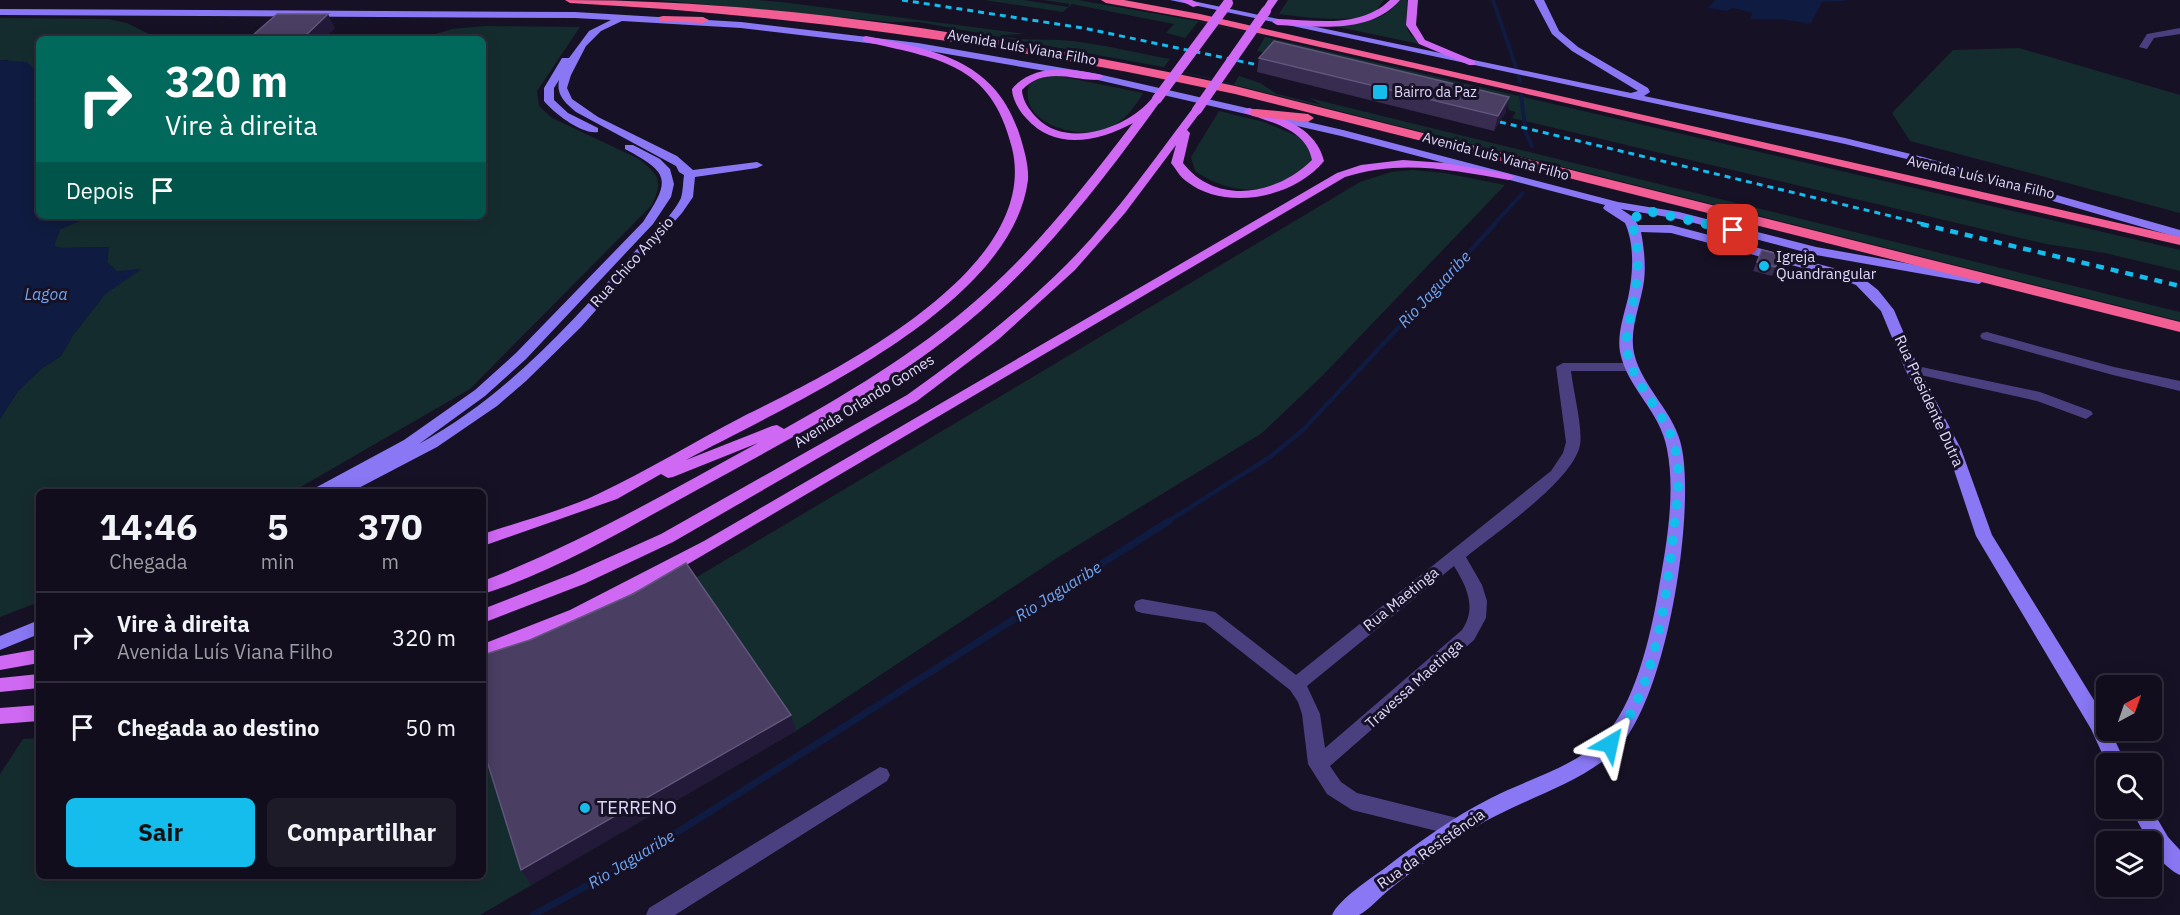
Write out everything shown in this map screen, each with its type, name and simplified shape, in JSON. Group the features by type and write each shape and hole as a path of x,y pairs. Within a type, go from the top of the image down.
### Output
{"highway":[{"name":"Avenida Luís Viana Filho","path":"570,0 660,5 849,22 1086,58 1235,90 2180,327"},
{"name":"Avenida Luís Viana Filho","path":"1106,0 1200,17 1488,81 2180,241"},
{"path":"663,19 849,22"},
{"path":"1253,112 1376,126"}],"main road":[{"path":"1185,0 1197,5"},
{"name":"Avenida Orlando Gomes","path":"486,615 578,579 667,538 893,409 944,376 986,344 1070,267 1142,182 1193,115 1273,0"},
{"path":"1277,22 1337,22 1368,19 1384,12 1395,0"},
{"path":"1413,0 1411,25 1422,42 1475,63"},
{"name":"Avenida Orlando Gomes","path":"486,587 513,577 604,532 836,407 907,362 952,328 995,291 1058,226 1123,147 1229,2"},
{"path":"603,498 831,378 905,332 958,286 979,265 1000,238 1013,211 1022,181 1016,137 989,86 976,73 957,63 930,53 866,39"},
{"path":"1098,76 1045,74 1024,81 1017,89 1017,94 1028,117 1038,127 1050,133 1068,137 1103,134 1148,111"},
{"path":"1193,115 1178,152 1177,163 1186,177 1200,185 1227,193 1257,194 1284,187 1308,173 1318,161 1311,141 1289,126 1253,112"},
{"path":"486,650 536,633 652,578 1341,175 1369,165 1395,162 1441,165 1509,177"},
{"path":"486,539 603,498 836,407"},
{"path":"0,663 36,657"},
{"path":"0,685 36,681"},
{"path":"0,716 36,713"}],"street":[{"name":"Avenida Luís Viana Filho","path":"1175,0 1538,78 1768,124 1919,159 2180,234"},
{"path":"1539,0 1555,32 1575,49 1642,87 1645,92 1638,96 1625,96"},
{"name":"Avenida Luís Viana Filho","path":"0,12 575,15 663,19 866,39 992,56 1098,76 1253,112 1587,197 1679,216 1816,251 2016,286"},
{"path":"575,15 590,21 590,24 551,82 549,101 564,115 656,161 664,169 666,177"},
{"path":"635,18 611,22 593,31 567,70 562,89 571,105 578,110 664,152 676,159 690,174"},
{"path":"2144,47 2150,36 2180,31"},
{"path":"666,177 669,173 680,170 690,174 757,165"},
{"name":"Rua Chico Anysio","path":"344,489 407,458 454,430 532,367 596,302 678,211 687,198 690,174"},
{"name":"Rua Chico Anysio","path":"326,489 409,444 500,377 647,224 665,197 668,184 666,177"},
{"path":"1587,197 1632,224 1648,211"},
{"name":"Rua da Resistência","path":"1342,915 1410,860 1457,827 1497,804 1593,758 1622,730 1634,710 1660,625 1669,576 1678,483 1675,447 1631,368 1626,349 1638,278 1636,234 1632,224"},
{"name":"Rua Presidente Dutra","path":"1632,224 1671,229 1838,273 1860,282 1874,292 1887,310 1912,369 1954,449 1984,536 2098,723 2112,753"},
{"path":"1987,336 2113,371 2180,386"},
{"name":"Rua Maetinga","path":"1296,685 1557,475 1570,454 1573,442 1563,367 1631,368"},
{"path":"1912,369 2040,397 2086,414"},
{"name":"Travessa Maetinga","path":"1318,764 1370,723 1454,649 1473,628 1478,617 1478,594 1456,555"},
{"path":"1142,606 1209,617 1296,685 1308,703 1318,764 1332,788 1352,801 1457,827"},
{"path":"0,643 36,628"},
{"path":"656,915 880,775"},
{"path":"2147,819 2162,844 2180,865"}],"green space":[{"path":"658,0 782,2 1026,34 998,35 1073,41 1170,59 1164,67 1234,84 1239,76 1260,83 1277,94 1322,105 1309,98 2180,312 2180,321 1163,67 919,22 891,22"},
{"path":"984,0 1024,0 1068,7 1070,4 1043,0 1078,0 1197,21 2180,250 2180,271 2105,253 2046,244 1512,118 1516,112 1509,110 1506,102 1257,51 1265,37 1198,22 1185,38 1166,33 1174,24 1072,4 1063,12"},
{"path":"1288,0 1384,0 1375,12 1367,16 1343,19 1279,14"},
{"path":"1399,0 1407,0 1406,26 1411,35 1424,45 1329,25 1359,23 1377,18 1393,8"},
{"path":"0,18 107,19 127,23 153,36 36,36 36,108 8,60 0,60"},
{"path":"485,26 580,27 537,91 539,106 552,118 639,159 646,165 655,174 658,184 652,205 470,389 297,489 36,489 36,603 0,617 0,419 18,391 41,369 61,356 73,335 105,294 140,269 117,272 107,262 108,247 61,248 54,246 60,229 85,219 486,219 486,36 429,36 452,29"},
{"path":"2019,48 2180,95 2180,213 1910,141 1892,113 1953,50"},
{"path":"1046,76 1059,76 1143,93 1130,112 1112,127 1100,131 1071,131 1056,127 1033,111 1028,99 1029,85"},
{"path":"1219,111 1264,122 1304,139 1315,162 1287,182 1272,187 1241,189 1210,180 1195,171 1191,157"},
{"path":"1413,170 1444,173 1505,185 1323,375 1262,433 1057,558 796,731 480,915 0,915 0,774 23,739 36,738 36,879 486,879 486,674 640,611 1360,182 1391,172"}],"water":[{"path":"1715,0 1845,1 1822,2 1811,24 1780,19 1750,19 1752,13 1733,8 1726,11 1708,8"},
{"name":"Lagoa","path":"0,60 27,62 35,70 36,94 33,100 36,106 36,219 85,219 60,229 54,246 61,248 109,247 107,262 117,271 142,269 105,294 73,335 61,356 41,369 18,391 0,419"}],"building":[{"path":"277,14 328,14 305,36 252,36"},
{"path":"1274,41 1509,97 1498,116 1259,58"},
{"path":"1762,250 1778,254 1776,267 1757,262"},
{"name":"TERRENO","path":"686,563 791,715 521,870 486,758 486,654 530,640 633,594"}],"waterway":[{"path":"1493,0 1516,67"},
{"path":"1519,77 1520,81"},
{"path":"1521,96 1526,133 1532,146"},
{"name":"Rio Jaguaribe","path":"1493,225 1523,193"},
{"name":"Rio Jaguaribe","path":"1167,522 1270,457 1303,430 1495,224"},
{"name":"Rio Jaguaribe","path":"533,915 627,864 1169,521"}],"railway":[{"path":"902,0 1083,28 1263,66"},
{"path":"1500,122 1928,225"},
{"path":"1921,224 2180,286"}],"place":[{"name":"Bairro da Paz","path":"1380,92"},
{"name":"Igreja Quandrangular","path":"1764,266"},
{"name":"TERRENO","path":"585,808"}],"route":[{"path":"1610,744 1634,710 1660,625 1669,576 1678,483 1675,447 1651,398 1631,368 1626,349 1638,278 1636,234 1630,220 1648,211 1679,216 1733,230"}]}
